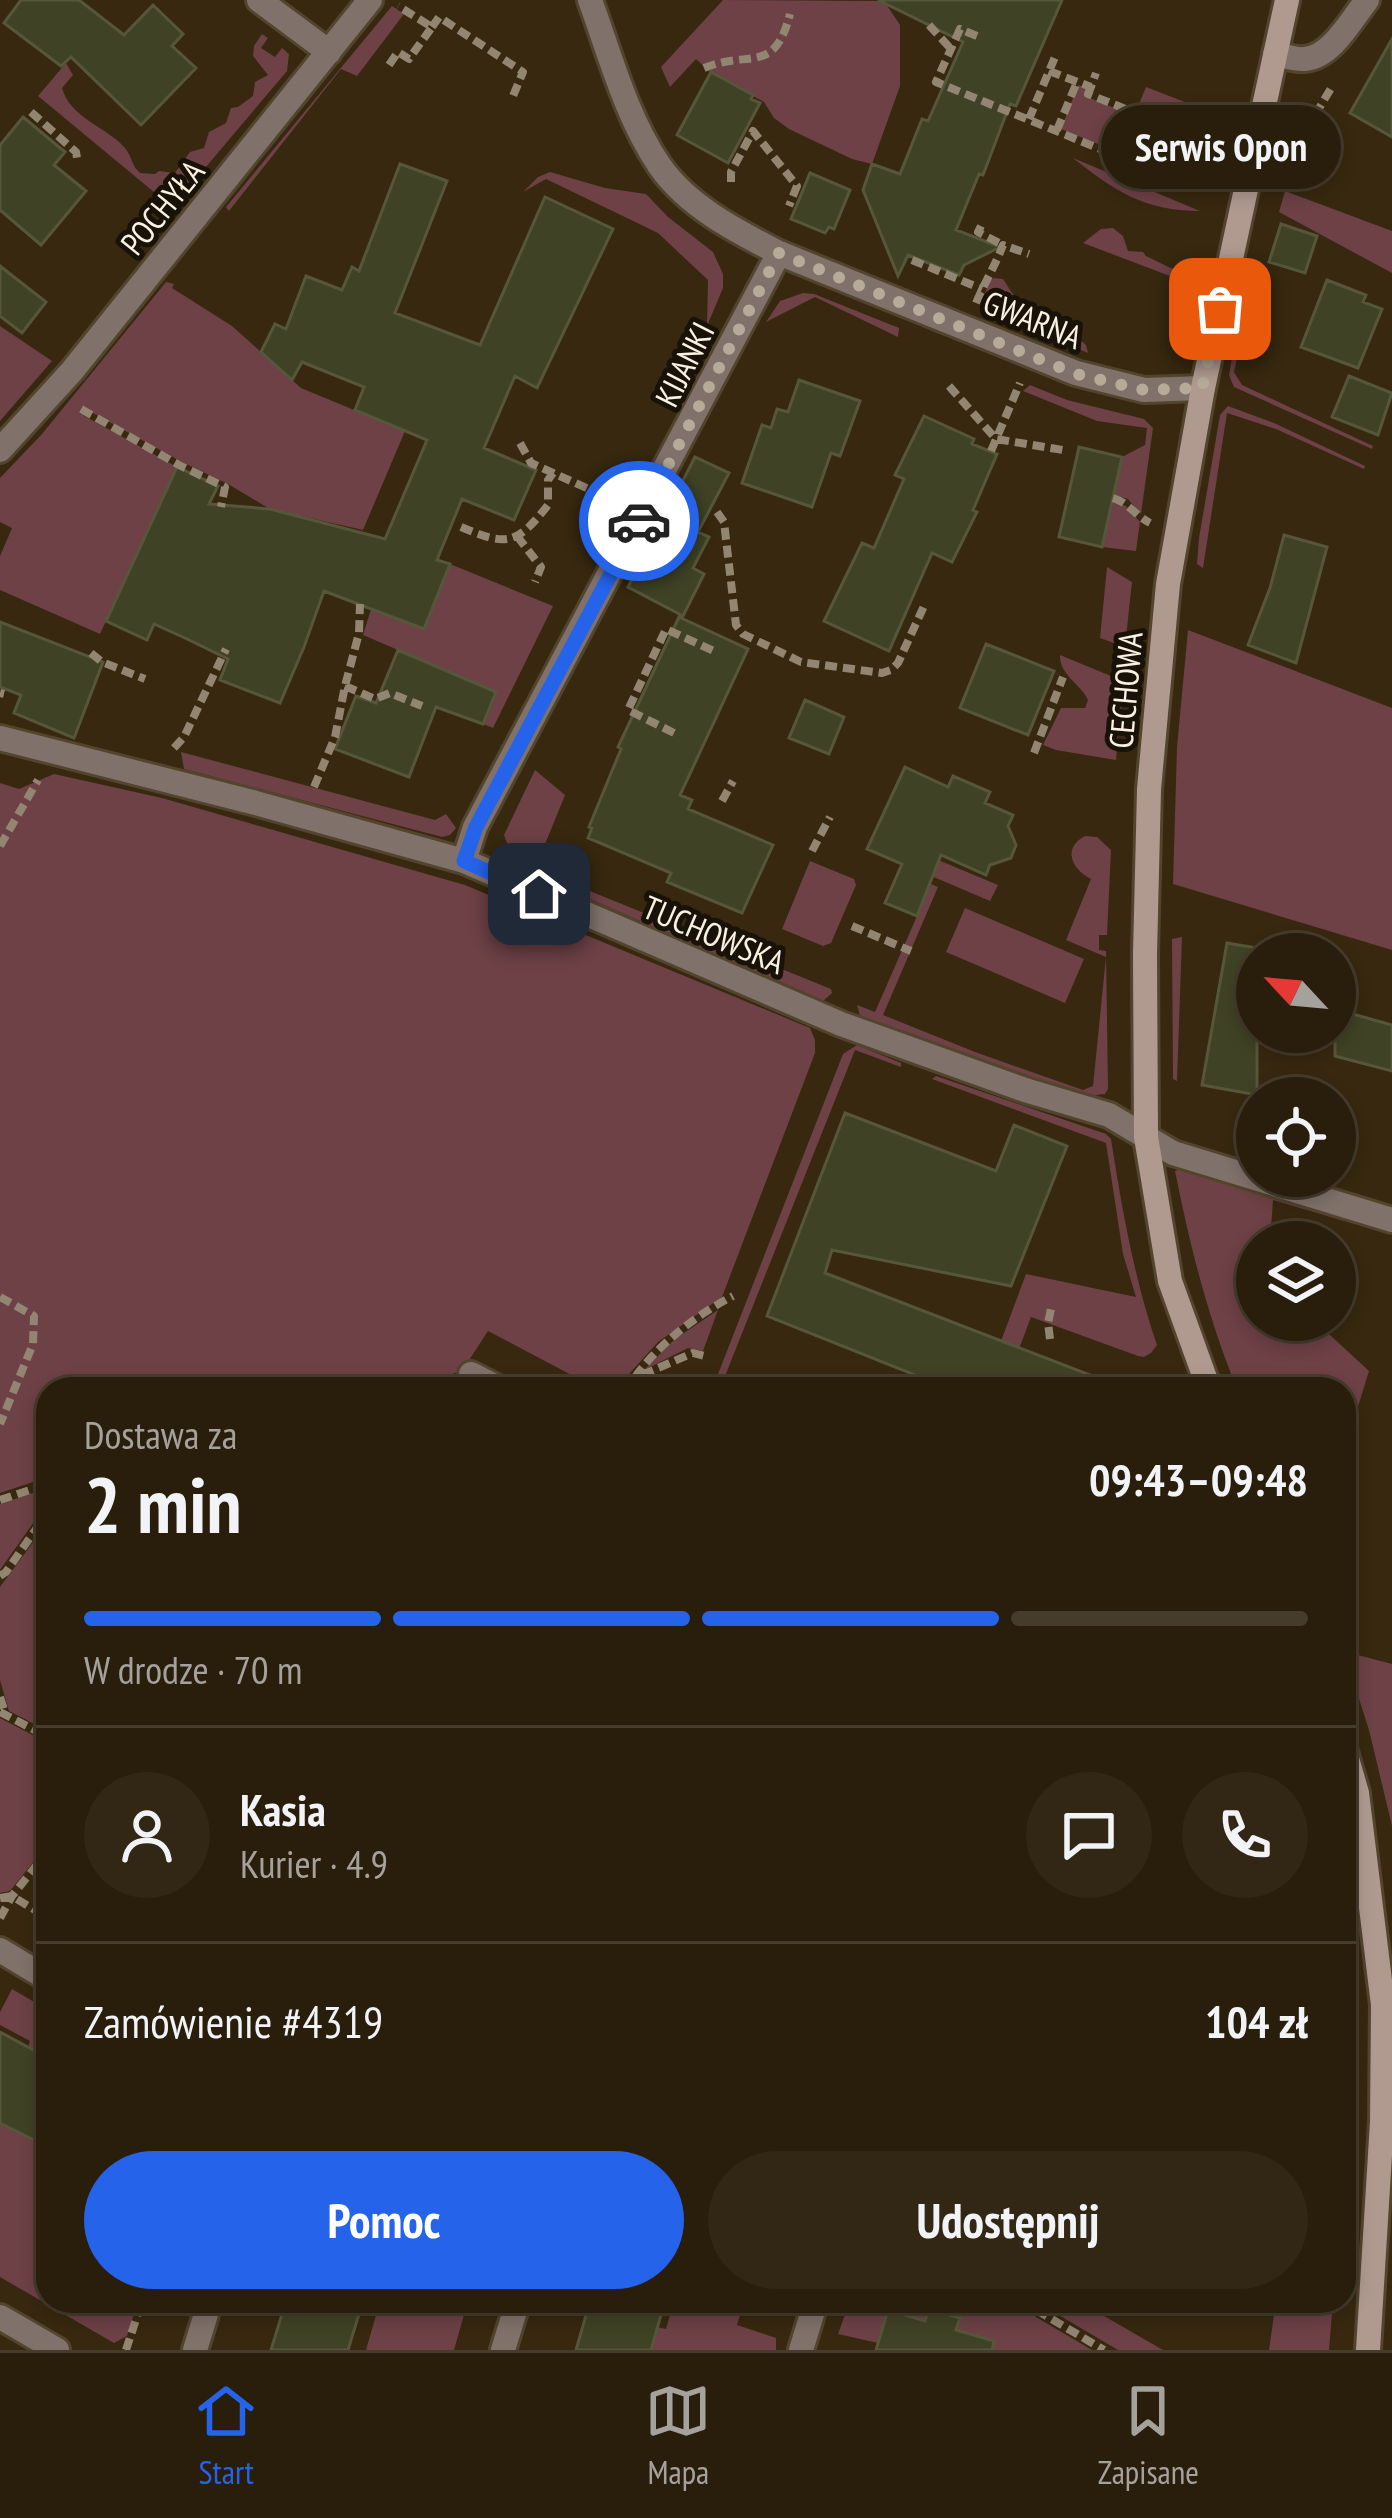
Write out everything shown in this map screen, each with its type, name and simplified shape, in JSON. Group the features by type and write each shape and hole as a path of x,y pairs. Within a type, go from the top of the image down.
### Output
{"street":[{"path":"259,0 329,52"},
{"name":"POCHYŁA","path":"0,450 72,371 370,0"},
{"path":"590,0 628,106 659,165 702,207 779,253"},
{"name":"CECHOWA","path":"1205,1377 1170,1281 1146,1137 1149,789 1168,584 1202,388 1287,0"},
{"path":"1275,54 1304,59 1319,55 1367,0"},
{"name":"GWARNA","path":"779,253 1076,374 1144,390 1202,388"},
{"name":"KIJANKI","path":"464,861 476,827 779,253"},
{"name":"TUCHOWSKA","path":"0,738 464,861 841,1024 1109,1115 1173,1153 1392,1220"},
{"path":"471,1374 477,1377"},
{"path":"1356,1790 1387,2005 1368,2350"},
{"path":"0,1950 36,1972"},
{"path":"195,2350 206,2313"},
{"path":"503,2350 514,2313"},
{"path":"801,2350 812,2313"},
{"path":"0,2317 57,2350"}],"path":[{"path":"406,11 432,27"},
{"path":"704,68 772,51 781,43 790,14"},
{"path":"389,64 398,52 409,59 440,17 523,72 513,95"},
{"path":"929,25 951,49"},
{"path":"977,36 960,29 936,82 1115,154 1132,112 1088,94 1096,73"},
{"path":"1029,119 1055,58"},
{"path":"1049,71 1090,87"},
{"path":"1057,131 1077,82"},
{"path":"31,112 77,158"},
{"path":"1192,166 1205,113"},
{"path":"731,182 749,129 797,186 789,206"},
{"path":"1117,150 1209,170"},
{"path":"981,226 978,232 1029,254"},
{"path":"975,304 1003,244"},
{"path":"912,260 982,289"},
{"path":"991,452 1023,376"},
{"path":"949,386 996,439 1063,450"},
{"path":"80,409 225,487 221,507"},
{"path":"520,443 531,463 616,501"},
{"path":"461,526 500,541 517,536 548,505 548,480 553,472"},
{"path":"1113,498 1127,502 1141,518"},
{"path":"718,512 724,522 736,625 743,634 801,662 882,673 891,670 924,606"},
{"path":"517,536 541,567 536,581"},
{"path":"314,787 335,737 359,633 360,604"},
{"path":"674,733 628,710 666,628 714,651"},
{"path":"184,737 226,649"},
{"path":"91,653 145,679"},
{"path":"1034,753 1063,677"},
{"path":"345,686 375,699 390,693 422,706"},
{"path":"0,846 55,753"},
{"path":"722,801 734,781"},
{"path":"812,850 830,817"},
{"path":"852,926 911,951"},
{"path":"635,1377 675,1335 733,1296"},
{"path":"0,1297 34,1316 33,1344 0,1424"},
{"path":"1050,1339 1051,1309"},
{"path":"635,1377 693,1353 708,1357"},
{"path":"0,1500 36,1488"},
{"path":"0,1576 36,1529"},
{"path":"0,1697 3,1713 36,1731"},
{"path":"0,1918 36,1866"},
{"path":"0,1898 12,1896 36,1911"},
{"path":"126,2350 138,2313"},
{"path":"1041,2313 1104,2350"}],"shaded area":[{"path":"723,0 884,1 900,25 900,86 872,164 789,129 764,102 711,73 696,59 670,87 661,67"},
{"path":"392,6 404,14 357,76 341,69 229,211 226,207"},
{"path":"262,34 268,38 261,48 275,57 282,48 289,54 287,71 172,207 38,96 66,63 73,75 62,88 73,107 125,148 140,173 175,173 190,152 204,148 209,132 226,123 231,108 253,96 255,82 268,75 253,56"},
{"path":"1078,85 1087,88 1085,96 1129,114 1113,150 1061,129"},
{"path":"1146,87 1203,109 1190,163 1121,147"},
{"path":"1073,158 1200,211 1162,207 1131,197"},
{"path":"550,172 646,194 713,252 723,274 723,288 707,326 708,280 658,233 546,179 523,192"},
{"path":"1285,191 1392,231 1392,273 1279,212"},
{"path":"1113,228 1123,236 1128,251 1143,252 1185,275 1183,281 1083,243 1101,229"},
{"path":"994,278 1003,279 1016,299 1071,332 1088,353 980,307"},
{"path":"166,282 232,326 301,388 405,431 363,530 270,509 82,407 79,413 177,467 100,634 0,590 0,556 12,528 0,522 0,478 42,434"},
{"path":"814,294 899,328 898,337 815,297 766,322 780,301"},
{"path":"0,326 52,361 0,421"},
{"path":"1236,334 1242,336 1234,372 1242,385 1372,449 1234,387 1229,375"},
{"path":"1030,385 1067,400 1144,419 1153,428 1141,514 1128,499 1114,495 1122,457 1145,445 1147,428 1097,421 1023,391"},
{"path":"1228,406 1365,466 1227,413 1203,568 1197,564 1199,538 1220,415"},
{"path":"1112,501 1126,506 1140,522 1136,551 1102,547"},
{"path":"450,564 553,606 493,728 483,724 496,692 363,635 371,609 424,629"},
{"path":"1107,567 1132,582 1125,647 1100,638"},
{"path":"1188,630 1392,708 1392,950 1356,939 1356,933 1336,933 1173,884 1177,747"},
{"path":"1060,655 1123,681 1116,760 1043,745 1061,708 1085,708 1088,700 1063,668"},
{"path":"181,752 435,820 446,814 456,828 442,837 184,769"},
{"path":"535,770 565,795 535,869 512,856 504,835"},
{"path":"54,774 162,798 465,885 810,1028 815,1053 722,1297 658,1342 622,1377 575,1377 488,1331 462,1371 442,1377 36,1377 36,1481 0,1493 0,783 19,789"},
{"path":"1085,836 1097,837 1111,850 1107,935 1099,935 1099,950 1106,951 1108,1089 1105,1094 1086,1096 860,1016 857,1005 875,1012 931,884 938,887 883,1015 1083,1090 1093,1086 1106,957 1066,940 1091,879 1072,859 1073,847"},
{"path":"888,839 998,885 990,901 882,855"},
{"path":"810,861 854,879 856,885 831,943 823,946 782,929"},
{"path":"570,883 832,993 823,1001 567,889"},
{"path":"965,908 1084,959 1065,1003 946,952"},
{"path":"1182,937 1177,1081 1173,1079 1172,939"},
{"path":"857,1045 901,1067 855,1050 725,1376 718,1374 843,1054"},
{"path":"936,1076 1111,1139 1135,1269 1157,1345 1151,1353 1138,1356 1031,1317 1008,1377 987,1377 1026,1274 1136,1297 1123,1254 1106,1143 932,1079"},
{"path":"1183,1168 1236,1183 1236,1197 1283,1197 1348,1216 1345,1221 1273,1200 1272,1221 1236,1221 1236,1341 1336,1341 1369,1371 1356,1413 1356,1377 1233,1377 1194,1255 1175,1171"},
{"path":"718,1310 703,1351 688,1348 644,1370 675,1339"},
{"path":"36,1492 36,1519 0,1570 0,1504"},
{"path":"36,1538 36,1725 9,1711 0,1680 0,1587"},
{"path":"1356,1655 1392,1664 1392,1826 1356,1689"},
{"path":"0,1718 36,1737 36,1859 10,1891 0,1893"},
{"path":"12,1989 36,2003 36,2051 28,2047 30,2041 0,2025 0,2012"},
{"path":"0,2123 36,2141 36,2298 0,2277"},
{"path":"62,2313 134,2313 127,2336 114,2343"},
{"path":"377,2313 465,2313 454,2350 366,2350"},
{"path":"671,2313 740,2313 737,2325 776,2338 776,2350 651,2350 657,2327 666,2329"},
{"path":"846,2313 887,2313 878,2343 838,2334"},
{"path":"898,2313 928,2313 925,2321"},
{"path":"943,2313 1029,2313 1092,2350 951,2350 960,2318"},
{"path":"1055,2313 1099,2313 1163,2350 1118,2350"},
{"path":"1274,2313 1332,2313 1329,2350 1269,2350"}],"building":[{"path":"21,0 79,0 124,35 153,5 183,34 172,46 196,68 141,125 71,57 61,66 4,23"},
{"path":"878,0 1062,0 1016,106 1010,104 956,230 1000,247 964,265 959,275 908,255 898,276 863,190 872,164 900,174 922,119 928,121 963,42"},
{"path":"1392,39 1392,137 1350,113"},
{"path":"711,72 760,103 728,163 677,135"},
{"path":"23,117 65,152 54,165 86,191 41,245 0,210 0,145"},
{"path":"400,164 447,181 395,313 480,345 545,197 613,229 537,388 515,376 484,448 536,470 514,520 462,499 437,560 450,564 424,629 324,591 280,703 220,680 228,659 187,639 154,624 147,640 106,621 177,467 218,486 209,504 270,509 385,539 427,440 355,410 364,387 302,362 292,380 261,352 275,324 286,329 306,276 342,290 352,267 359,271"},
{"path":"810,173 850,190 834,229 829,227 825,233 791,219"},
{"path":"1281,224 1317,236 1305,273 1269,262"},
{"path":"0,266 46,302 22,333 0,316"},
{"path":"1327,280 1366,295 1363,302 1382,309 1358,368 1301,347"},
{"path":"1349,376 1392,393 1378,435 1332,417"},
{"path":"799,380 860,401 840,456 831,453 812,507 742,483 762,425 771,428 777,409 788,412"},
{"path":"924,416 997,454 973,510 977,512 952,562 932,553 889,651 824,621 862,543 874,548 904,479 895,475"},
{"path":"1079,447 1122,457 1102,547 1059,537"},
{"path":"695,457 729,473 698,532 709,537 693,568 704,574 683,616 628,587"},
{"path":"1284,535 1327,547 1296,663 1248,645"},
{"path":"679,617 748,649 680,795 692,800 688,809 773,845 742,913 667,882 671,873 588,838 618,747"},
{"path":"0,622 103,662 74,738 14,713 21,695 0,687"},
{"path":"986,644 1054,671 1028,735 960,708"},
{"path":"398,650 496,692 483,724 436,707 409,777 335,749 356,696 376,703"},
{"path":"805,700 844,717 829,754 789,738"},
{"path":"905,767 948,787 953,776 990,792 985,803 1013,815 1008,826 1016,845 1011,858 990,865 986,875 941,855 917,916 885,903 902,864 867,849"},
{"path":"1227,943 1236,944 1236,1053 1257,1053 1257,1077 1236,1077 1236,1091 1202,1085"},
{"path":"1356,1015 1392,1025 1392,1071 1335,1056 1356,1053"},
{"path":"845,1113 996,1171 1014,1125 1067,1146 1011,1286 832,1250 825,1273 1095,1377 920,1377 767,1316"},
{"path":"0,2032 36,2052 36,2141 0,2123"},
{"path":"282,2313 359,2314 348,2350 271,2350"},
{"path":"587,2313 662,2313 651,2350 576,2350"},
{"path":"887,2313 925,2321 928,2313 960,2318 956,2330 994,2341 992,2350 876,2350"}],"way so far":[{"path":"639,521 779,253 1076,374 1144,390 1202,388 1220,309"}],"place":[{"name":"Serwis Opon","path":"1220,309"}],"route":[{"path":"539,894 464,861 476,827 639,521"}]}
